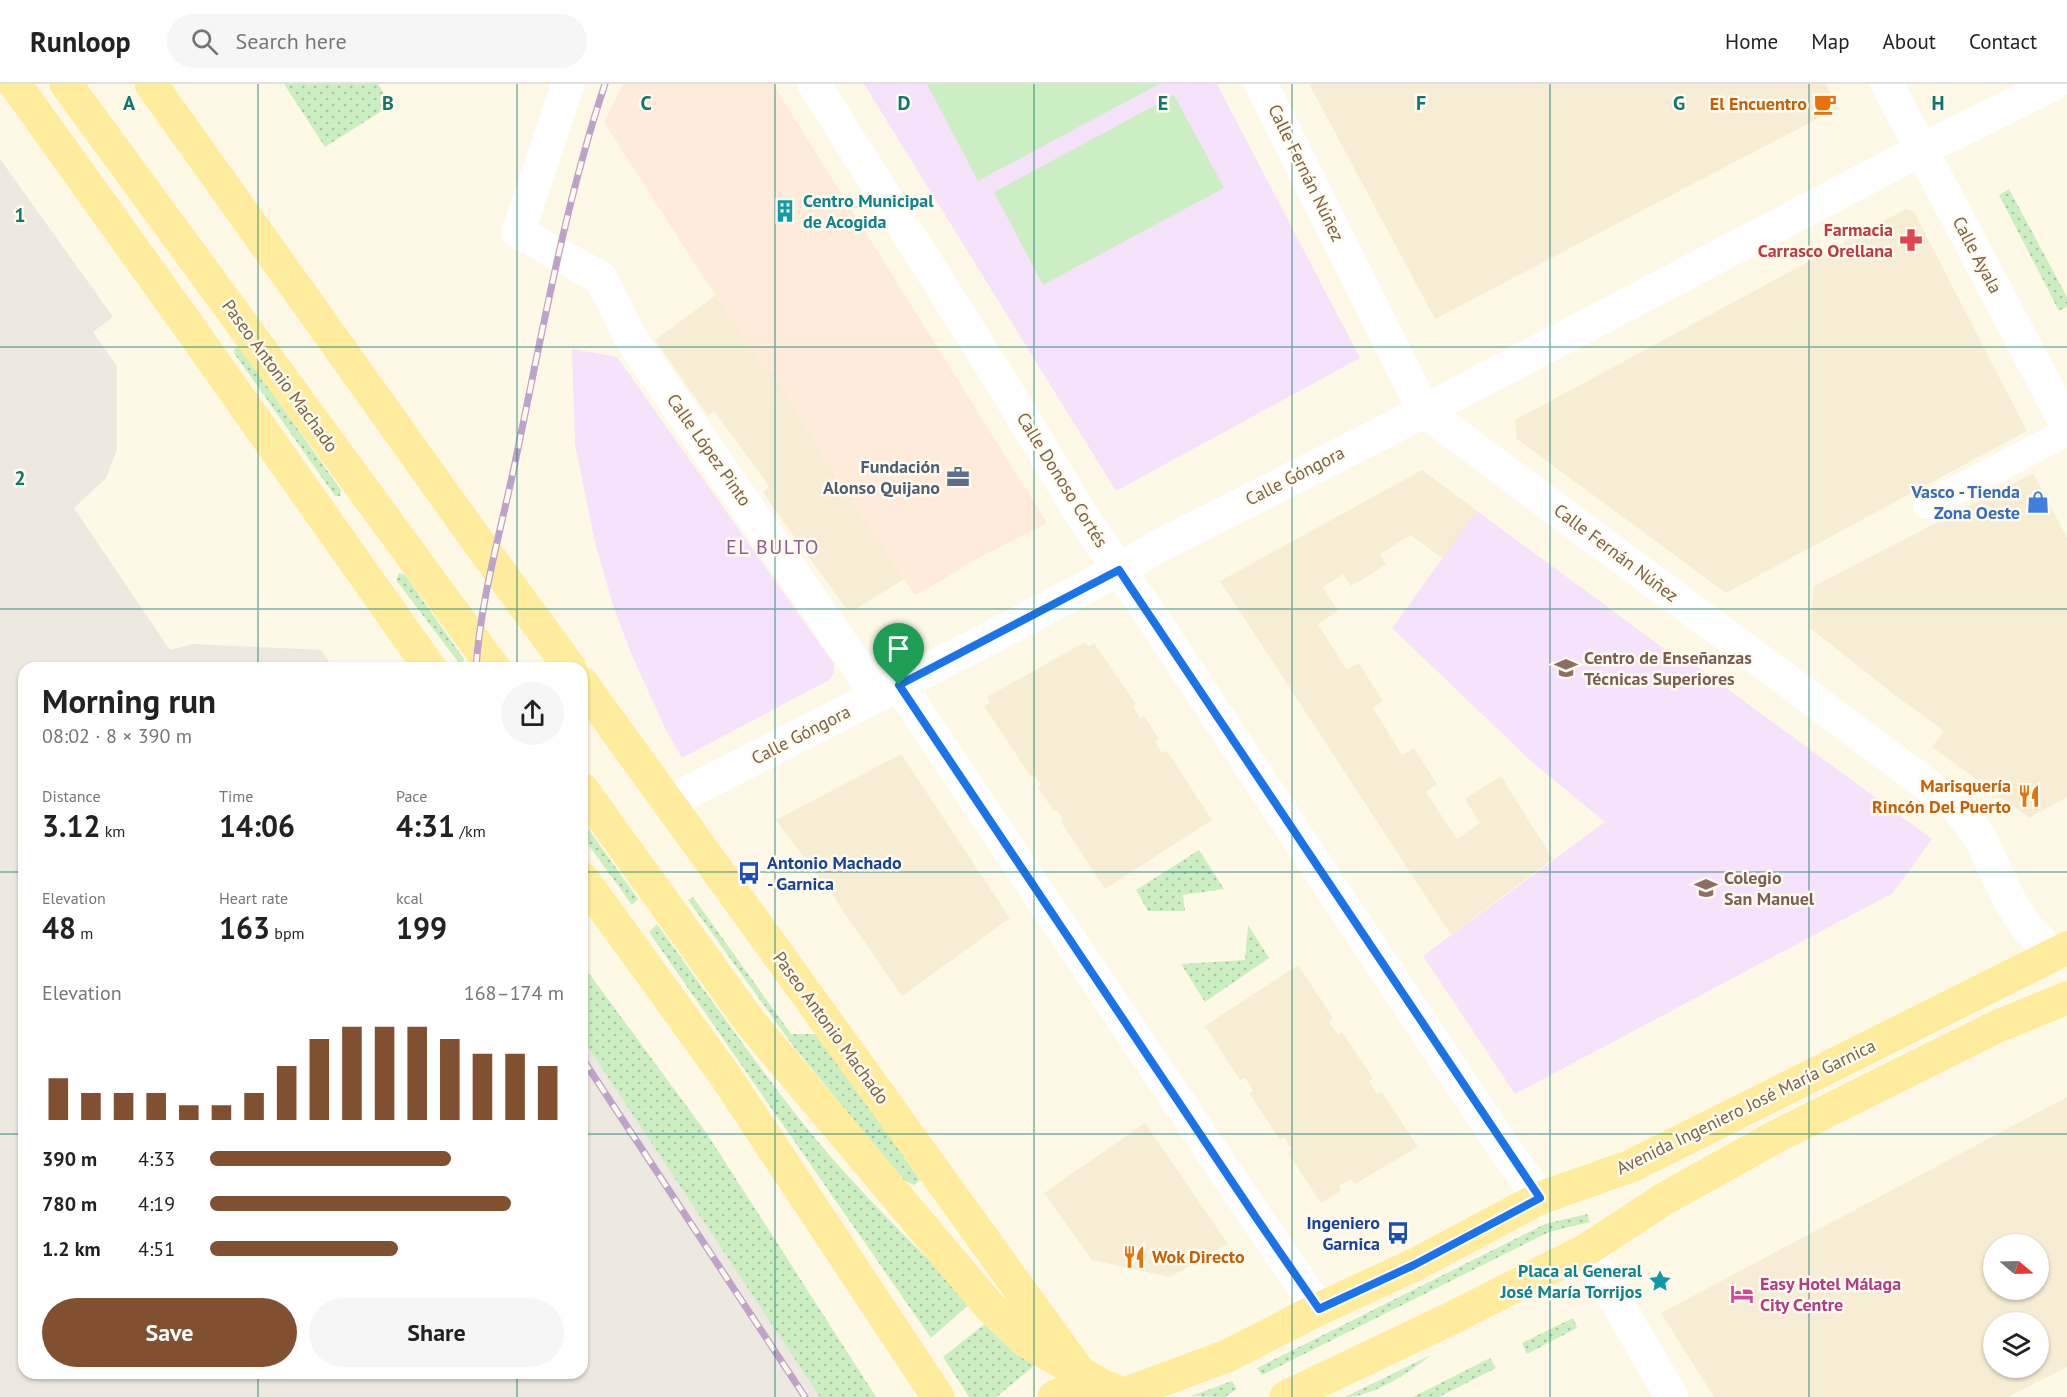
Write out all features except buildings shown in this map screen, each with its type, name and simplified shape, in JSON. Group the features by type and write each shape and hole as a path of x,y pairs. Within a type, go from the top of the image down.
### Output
{"main road":[{"path":"15,84 426,662"},
{"name":"Paseo Antonio Machado","path":"66,84 490,662"},
{"path":"151,84 566,662"},
{"name":"Paseo Antonio Machado","path":"588,691 1014,1285 1111,1387"},
{"path":"588,797 750,1022 989,1306 1024,1340 1111,1387"},
{"path":"588,886 724,1074 938,1397"},
{"name":"Avenida Ingeniero José María Garnica","path":"1054,1397 1070,1389 1111,1387 1227,1356 1319,1309 1414,1265 1540,1198 1631,1166 2061,951"},
{"path":"1286,1397 1452,1318 1586,1250 1664,1199 1777,1136 1998,1026 2067,998"}],"street":[{"name":"Calle López Pinto","path":"568,84 518,232 601,278 631,339 889,690 1319,1309"},
{"name":"Calle Donoso Cortés","path":"814,84 999,378 1084,519 1540,1198"},
{"name":"Calle Fernán Núñez","path":"1262,84 1424,411 1956,806 1979,836 2011,903 2028,929 2061,951"},
{"name":"Calle Ayala","path":"1887,84 2067,426"},
{"name":"Calle Góngora","path":"669,802 889,690 1119,570 1159,546 1424,411 1921,150 2054,84"},
{"path":"1927,505 2067,432"},
{"path":"1586,1250 1672,1397"}],"shaded area":[{"path":"623,84 773,84 1047,523 976,559 914,595 877,536 852,502 772,371 768,373 604,122"},
{"path":"864,84 1217,84 1360,358 1116,491"},
{"path":"1309,84 1826,84 1838,108 1435,319"},
{"path":"0,159 113,317 93,332 117,366 117,450 106,478 74,508 170,650 193,644 321,650 329,662 18,662 18,1379 588,1379 588,972 707,1134 876,1397 0,1397"},
{"path":"1906,209 1914,212 2027,431 1726,593 1517,439 1515,420"},
{"path":"716,295 768,373 772,371 852,502 904,579 856,609 844,606 768,500 763,492 769,487 762,476 714,411 708,416 655,340"},
{"path":"572,349 617,357 834,664 834,673 829,680 682,758 665,728 630,651 612,602 595,542 575,444"},
{"path":"1422,470 1477,511 1443,559 1411,535 1380,554 1386,564 1362,580 1351,586 1343,574 1323,587 1338,611 1318,624 1346,669 1359,663 1383,701 1373,708 1402,755 1414,748 1437,784 1426,792 1457,839 1480,823 1465,799 1501,776 1553,859 1451,935 1220,581"},
{"path":"2033,473 2067,538 2067,797 2029,818 1932,747 1944,731 1810,628 1814,586"},
{"name":"Colegio San Manuel","path":"1477,511 1674,656 1680,654 1932,839 1893,893 1515,1094 1423,956 1605,822 1532,762 1392,628"},
{"path":"1085,642 1088,647 1094,643 1136,704 1133,706 1140,718 1144,716 1159,739 1155,741 1162,753 1167,751 1212,820 1105,889 1061,822 1063,820 1057,810 1054,811 1038,788 1041,785 1034,775 1031,777 984,706 990,702 987,697"},
{"path":"901,754 1010,918 902,996 832,895 776,820"},
{"path":"1298,965 1333,1018 1329,1022 1338,1034 1342,1032 1373,1078 1369,1082 1377,1094 1382,1092 1418,1147 1355,1184 1351,1179 1339,1186 1341,1191 1321,1203 1288,1153 1292,1150 1284,1137 1280,1140 1249,1093 1253,1090 1245,1078 1240,1080 1205,1026"},
{"path":"2067,1097 2067,1367 2049,1376 2049,1312 1983,1312 1983,1378 2045,1378 2008,1397 1714,1397 1661,1313"},
{"path":"1145,1123 1228,1244 1170,1277 1092,1260 1044,1193"}],"green space":[{"path":"284,84 378,84 391,105 325,147"},
{"path":"927,84 1159,84 978,181"},
{"path":"1174,95 1224,188 1043,285 994,192"},
{"path":"2009,189 2067,297 2067,306 2059,311 1999,195"},
{"path":"235,348 241,349 341,490 340,496 335,496 234,353"},
{"path":"399,573 405,575 464,659 463,662 458,662 396,580"},
{"path":"588,828 638,899 632,905 588,844"},
{"path":"1199,850 1224,889 1183,895 1185,911 1148,911 1136,890"},
{"path":"693,897 791,1034 819,1034 920,1180 914,1185 903,1180 794,1047 688,900"},
{"path":"657,924 761,1069 817,1141 882,1212 972,1302 931,1338 649,932"},
{"path":"1248,925 1269,958 1205,1002 1181,964 1245,960"},
{"path":"588,972 707,1134 876,1397 820,1397 588,1047"},
{"path":"1587,1214 1590,1222 1549,1232 1262,1375 1257,1368 1545,1224"},
{"path":"1573,1318 1577,1328 1527,1354 1522,1343"},
{"path":"991,1319 1036,1361 1030,1369 997,1397 969,1397 943,1357"},
{"path":"1431,1355 1402,1376 1379,1388 1356,1396 1345,1397"},
{"path":"1490,1358 1496,1368 1439,1397 1413,1397"},
{"path":"1232,1381 1237,1389 1225,1397 1191,1396"}],"railway":[{"path":"477,662 487,586 566,221 605,84"},
{"path":"588,1067 805,1397"}],"place":[{"name":"El Encuentro","path":"1825,104"},
{"name":"Centro Municipal de Acogida","path":"785,211"},
{"name":"Farmacia Carrasco Orellana","path":"1911,240"},
{"name":"Fundación Alonso Quijano","path":"958,477"},
{"name":"Vasco - Tienda Zona Oeste","path":"2038,502"},
{"name":"Centro de Enseñanzas Técnicas Superiores","path":"1566,668"},
{"name":"Marisquería Rincón Del Puerto","path":"2029,796"},
{"name":"Antonio Machado - Garnica","path":"749,873"},
{"name":"Colegio San Manuel","path":"1706,888"},
{"name":"Ingeniero Garnica","path":"1398,1233"},
{"name":"Wok Directo","path":"1134,1257"},
{"name":"Placa al General José María Torrijos","path":"1660,1281"},
{"name":"Easy Hotel Málaga City Centre","path":"1742,1294"}],"district":[{"name":"EL BULTO","path":"773,547"}],"route":[{"path":"1119,570 1504,1148 1540,1198 1414,1265 1319,1309 899,685 1119,570"}]}
